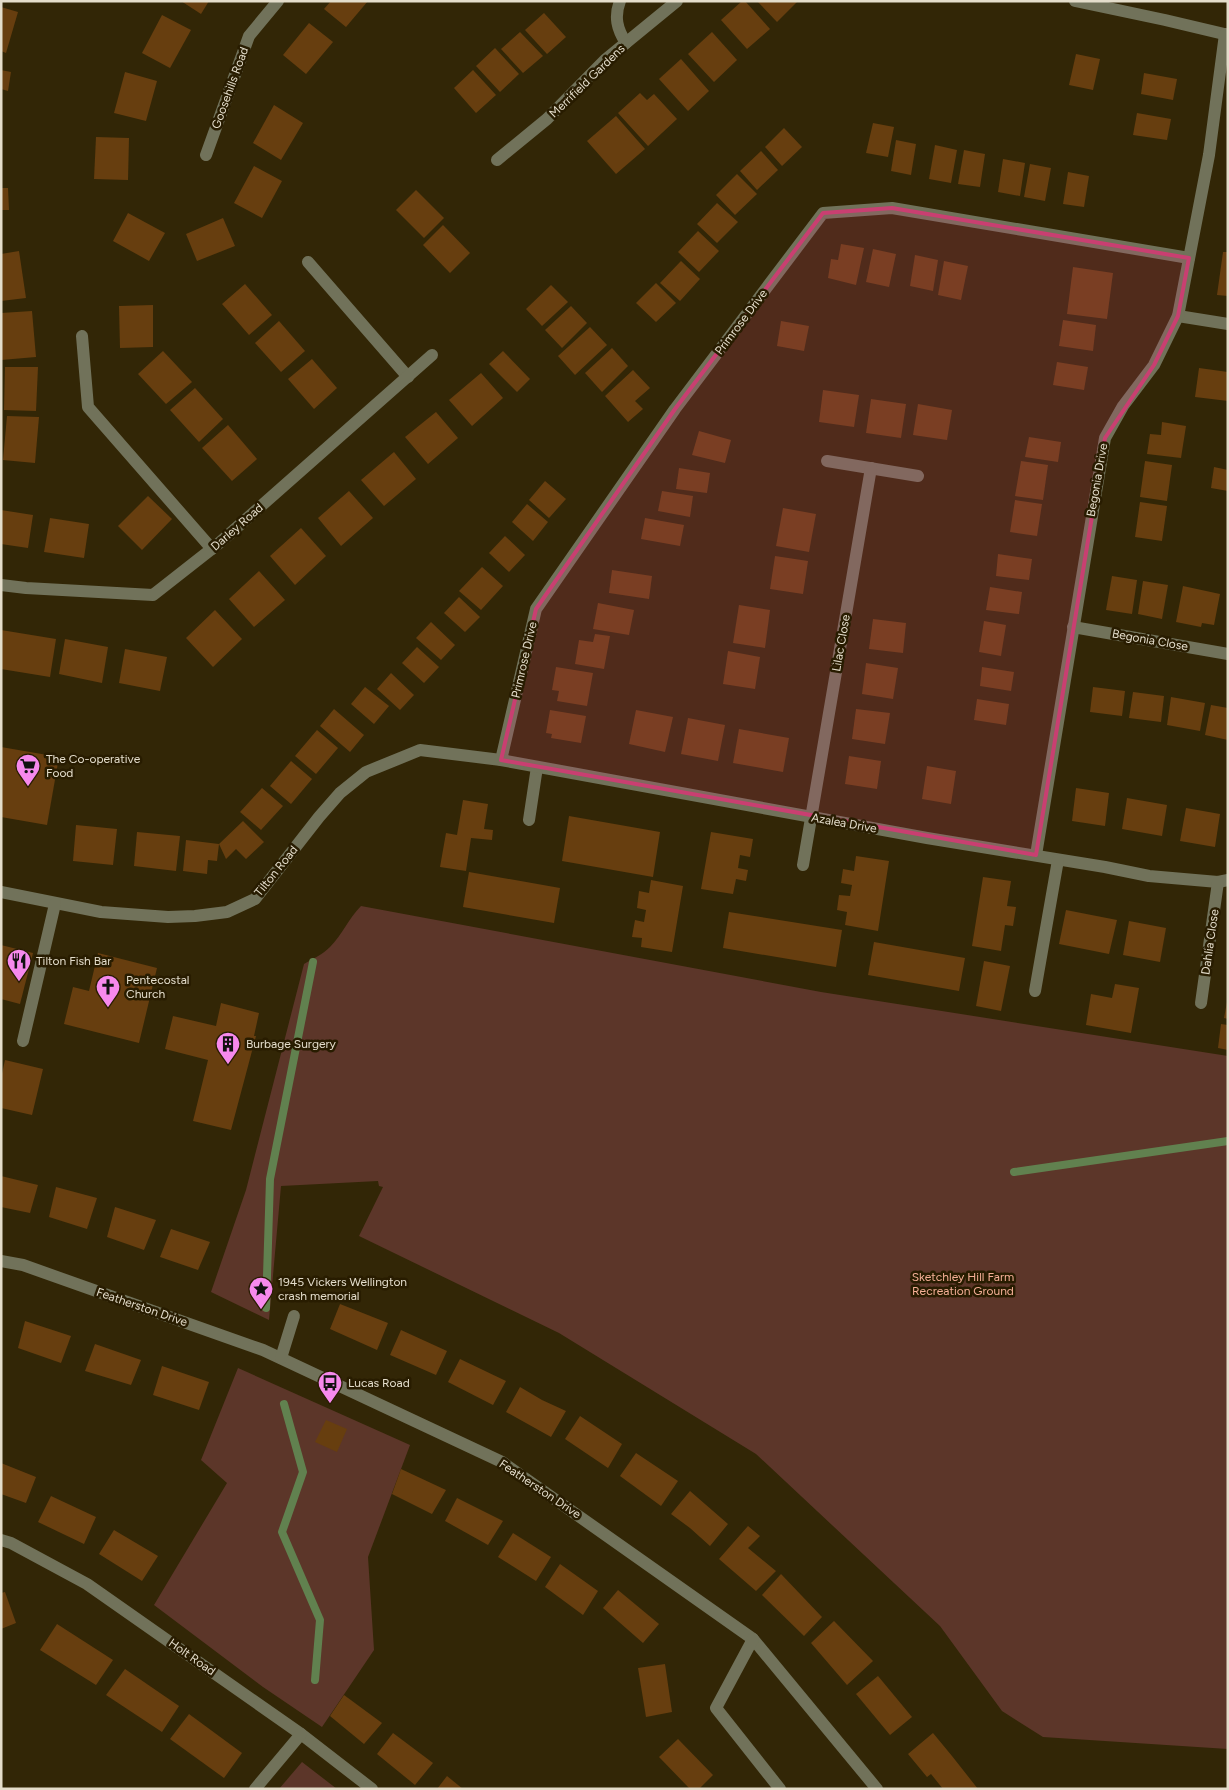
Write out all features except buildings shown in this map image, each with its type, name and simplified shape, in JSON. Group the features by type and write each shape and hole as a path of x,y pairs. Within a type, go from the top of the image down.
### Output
{"street":[{"name":"Goosehills Road","path":"206,155 249,36 278,1"},
{"path":"620,1 616,11 618,27 626,43"},
{"name":"Merrifield Gardens","path":"497,160 547,119 605,60 677,1"},
{"path":"1075,1 1226,35"},
{"name":"Begonia Drive","path":"1036,855 1105,438 1122,406 1154,365 1178,316 1209,155 1226,35"},
{"name":"Primrose Drive","path":"501,760 536,609 675,409 823,213 892,208 1189,258"},
{"path":"308,262 408,377"},
{"path":"1178,316 1228,324"},
{"path":"82,336 88,407 212,549"},
{"name":"Darley Road","path":"1,585 152,595 212,549 432,355"},
{"path":"828,461 918,476"},
{"name":"Lilac Close","path":"803,865 871,468"},
{"name":"Begonia Close","path":"1073,627 1228,654"},
{"name":"Tilton Road","path":"1,892 102,912 195,916 227,912 256,899 319,817 340,793 366,772 420,750 461,754"},
{"name":"Azalea Drive","path":"461,754 811,818 1036,855 1149,876 1223,881"},
{"path":"529,820 537,767"},
{"path":"1035,991 1058,860"},
{"name":"Dahlia Close","path":"1201,1003 1223,881"},
{"path":"23,1041 55,904"},
{"name":"Featherston Drive","path":"1,1261 23,1266 264,1350 502,1462 753,1639 878,1789"},
{"path":"281,1358 294,1316"},
{"name":"Holt Road","path":"1,1540 87,1584 301,1734 372,1789"},
{"path":"753,1639 716,1708 780,1789"},
{"path":"255,1789 301,1734"}],"highlighted area":[{"path":"892,208 1189,258 1178,316 1154,365 1105,438 1036,855 501,760 536,609 675,409 823,213"}],"green space":[{"name":"Sketchley Hill Farm Recreation Ground","path":"361,906 821,992 1228,1056 1228,1749 1043,1737 1002,1711 940,1626 756,1454 559,1333 359,1236 383,1187 379,1186 378,1181 281,1186 269,1320 211,1292 246,1190 304,964 330,947"},
{"path":"238,1368 410,1445 368,1557 374,1650 322,1727 263,1687 154,1605 227,1483 201,1460"},
{"path":"302,1762 337,1789 279,1789"}],"waterway":[{"path":"266,1308 270,1179 313,962"},
{"path":"1014,1172 1228,1141"},
{"path":"284,1404 303,1472 282,1532 320,1620 315,1680"}],"place":[{"name":"The Co-operative Food","path":"28,787"},
{"name":"Tilton Fish Bar","path":"19,982"},
{"name":"Pentecostal Church","path":"108,1008"},
{"name":"Burbage Surgery","path":"228,1065"},
{"name":"1945 Vickers Wellington crash memorial","path":"261,1310"},
{"name":"Lucas Road","path":"330,1404"}]}
